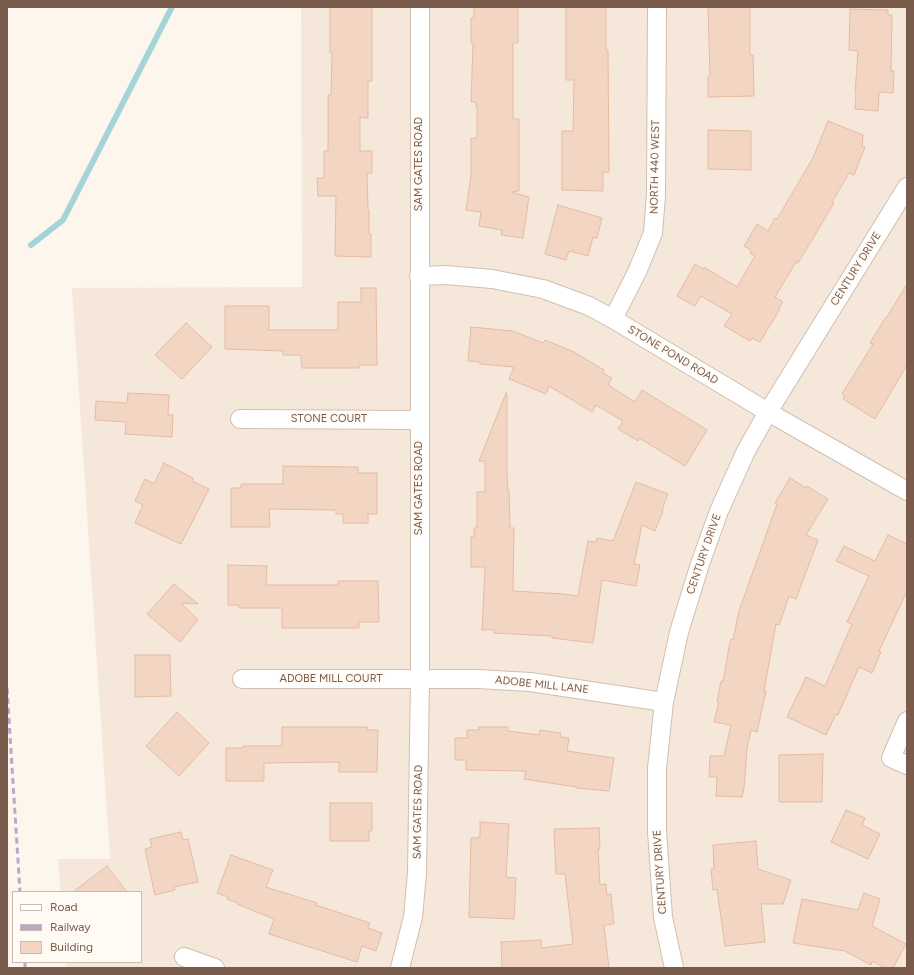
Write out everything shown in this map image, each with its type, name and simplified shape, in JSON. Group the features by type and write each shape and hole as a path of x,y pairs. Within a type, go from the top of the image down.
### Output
{"street":[{"name":"SAM GATES ROAD","path":"400,968 413,917 417,873 420,679 420,7"},
{"name":"NORTH 440 WEST","path":"613,318 637,272 653,233 656,195 657,7"},
{"name":"CENTURY DRIVE","path":"674,968 663,917 657,831 657,768 664,702 679,632 700,564 719,511 746,451 768,412 907,187"},
{"name":"STONE POND ROAD","path":"419,276 446,275 492,279 543,289 589,306 613,318 768,412 907,491"},
{"name":"STONE COURT","path":"240,419 419,420"},
{"name":"ADOBE MILL COURT","path":"242,679 420,679"},
{"name":"ADOBE MILL LANE","path":"420,679 478,679 530,682 664,702"},
{"path":"907,721 891,758 907,765"},
{"path":"184,957 215,968"}],"shaded area":[{"path":"301,7 907,7 907,968 66,968 65,963 142,963 142,891 61,891 58,859 110,859 72,288 302,287"}],"building":[{"path":"330,7 372,7 372,81 368,81 368,118 360,117 360,151 372,151 372,173 367,173 371,257 335,256 336,196 318,196 317,178 324,178 324,151 328,151 328,95 331,95 332,53 330,53"},
{"path":"474,7 518,7 518,43 513,43 513,119 519,119 519,191 511,192 529,197 523,238 501,235 502,230 479,226 481,212 466,210 471,175 471,138 477,138 477,106 476,102 471,102 473,43 471,43 471,18 474,18"},
{"path":"566,7 606,7 606,50 608,50 609,172 603,172 603,191 562,190 562,131 573,131 574,80 566,80"},
{"path":"708,7 750,7 750,55 753,55 754,96 708,97 708,76 710,76"},
{"path":"850,9 888,10 888,15 892,15 891,71 894,71 893,93 879,92 878,111 855,109 858,51 849,50"},
{"path":"828,121 863,135 862,146 865,147 854,175 849,173 832,202 834,203 812,240 798,263 796,262 775,297 783,302 779,308 780,309 760,342 752,338 750,341 724,326 732,314 701,296 695,306 677,296 695,264 703,269 704,267 737,287 755,256 750,253 751,250 744,246 757,224 768,231 775,218 777,219 813,158"},
{"path":"708,130 751,131 751,170 708,169"},
{"path":"558,205 602,218 597,238 593,237 588,256 569,251 566,260 545,254"},
{"path":"907,284 907,365 875,419 843,399 845,396 842,394 873,344 870,343"},
{"path":"361,288 376,288 377,365 359,365 359,368 302,368 301,355 283,355 283,351 225,349 225,306 269,306 269,330 338,330 338,302 361,302"},
{"path":"186,323 212,347 182,379 155,355"},
{"path":"471,327 513,331 543,343 545,340 574,352 604,370 603,373 612,378 608,385 635,402 642,390 707,430 685,466 639,438 638,441 618,429 623,421 596,405 592,412 549,386 546,394 509,379 514,367 480,364 480,362 468,361"},
{"path":"128,393 169,395 168,415 173,415 172,437 125,434 126,422 95,420 96,401 127,403"},
{"path":"506,393 507,474 510,528 514,528 513,591 578,596 588,541 596,542 597,538 613,541 636,482 668,494 655,531 642,525 634,564 640,565 636,586 602,580 593,643 552,638 552,636 494,633 494,630 482,630 485,567 471,567 471,537 474,537 474,528 477,528 477,492 485,492 485,461 479,461"},
{"path":"164,463 193,478 192,481 209,489 181,544 135,523 143,505 135,501 145,479 154,484"},
{"path":"283,466 358,467 358,473 377,473 377,514 368,514 368,523 343,523 343,514 336,514 336,510 269,509 270,527 231,527 231,488 241,488 241,484 283,484"},
{"path":"790,478 806,488 807,486 828,499 806,535 818,540 796,599 789,596 779,625 776,624 764,691 766,691 757,732 751,730 747,749 742,797 716,796 717,777 709,777 710,756 724,756 731,725 714,722 719,702 717,702 721,681 723,682 729,647 731,639 733,640 739,611 777,504 775,503"},
{"path":"888,535 907,544 907,591 879,651 881,652 872,673 859,667 838,715 836,714 826,735 787,717 806,677 825,686 852,624 847,622 869,576 836,561 844,546 875,561"},
{"path":"228,565 267,566 266,585 338,585 338,581 378,581 379,622 359,622 359,628 282,628 282,608 239,608 239,605 228,605"},
{"path":"174,584 198,604 181,603 198,620 180,642 147,614"},
{"path":"135,655 170,655 171,696 135,697"},
{"path":"177,712 209,743 179,776 146,746"},
{"path":"282,727 367,727 367,730 378,730 377,772 339,772 339,762 264,763 264,781 226,781 226,748 243,748 243,746 282,746"},
{"path":"479,727 508,727 508,731 539,735 540,730 561,733 560,737 569,738 567,751 614,758 609,791 576,788 524,779 526,771 466,770 466,760 455,760 455,738 467,738 467,730 479,730"},
{"path":"823,754 822,802 779,802 779,755"},
{"path":"330,803 372,803 372,831 369,831 369,841 330,841"},
{"path":"846,810 865,818 862,825 880,834 868,859 831,842"},
{"path":"480,822 509,824 506,877 516,878 514,919 469,917 471,838 480,837"},
{"path":"599,828 600,849 598,849 600,885 606,884 607,895 611,894 614,924 604,925 609,968 502,968 501,942 541,940 541,948 573,944 565,874 556,874 554,829"},
{"path":"181,832 183,840 188,839 198,882 174,887 175,890 155,895 145,849 152,847 150,839"},
{"path":"756,841 758,869 791,880 783,904 761,904 765,942 725,946 717,889 713,890 711,869 714,869 713,845"},
{"path":"231,855 273,870 266,887 317,903 316,905 370,923 368,928 382,933 376,951 362,946 357,962 269,934 274,919 237,904 238,903 227,899 228,897 217,893"},
{"path":"107,866 126,891 74,891"},
{"path":"864,893 880,899 872,926 906,944 893,968 885,968 872,961 871,965 845,951 793,943 802,899 858,910"}],"waterway":[{"path":"31,245 63,220 172,7"}],"railway":[{"path":"7,688 20,891"},
{"path":"25,963 25,968"}]}
